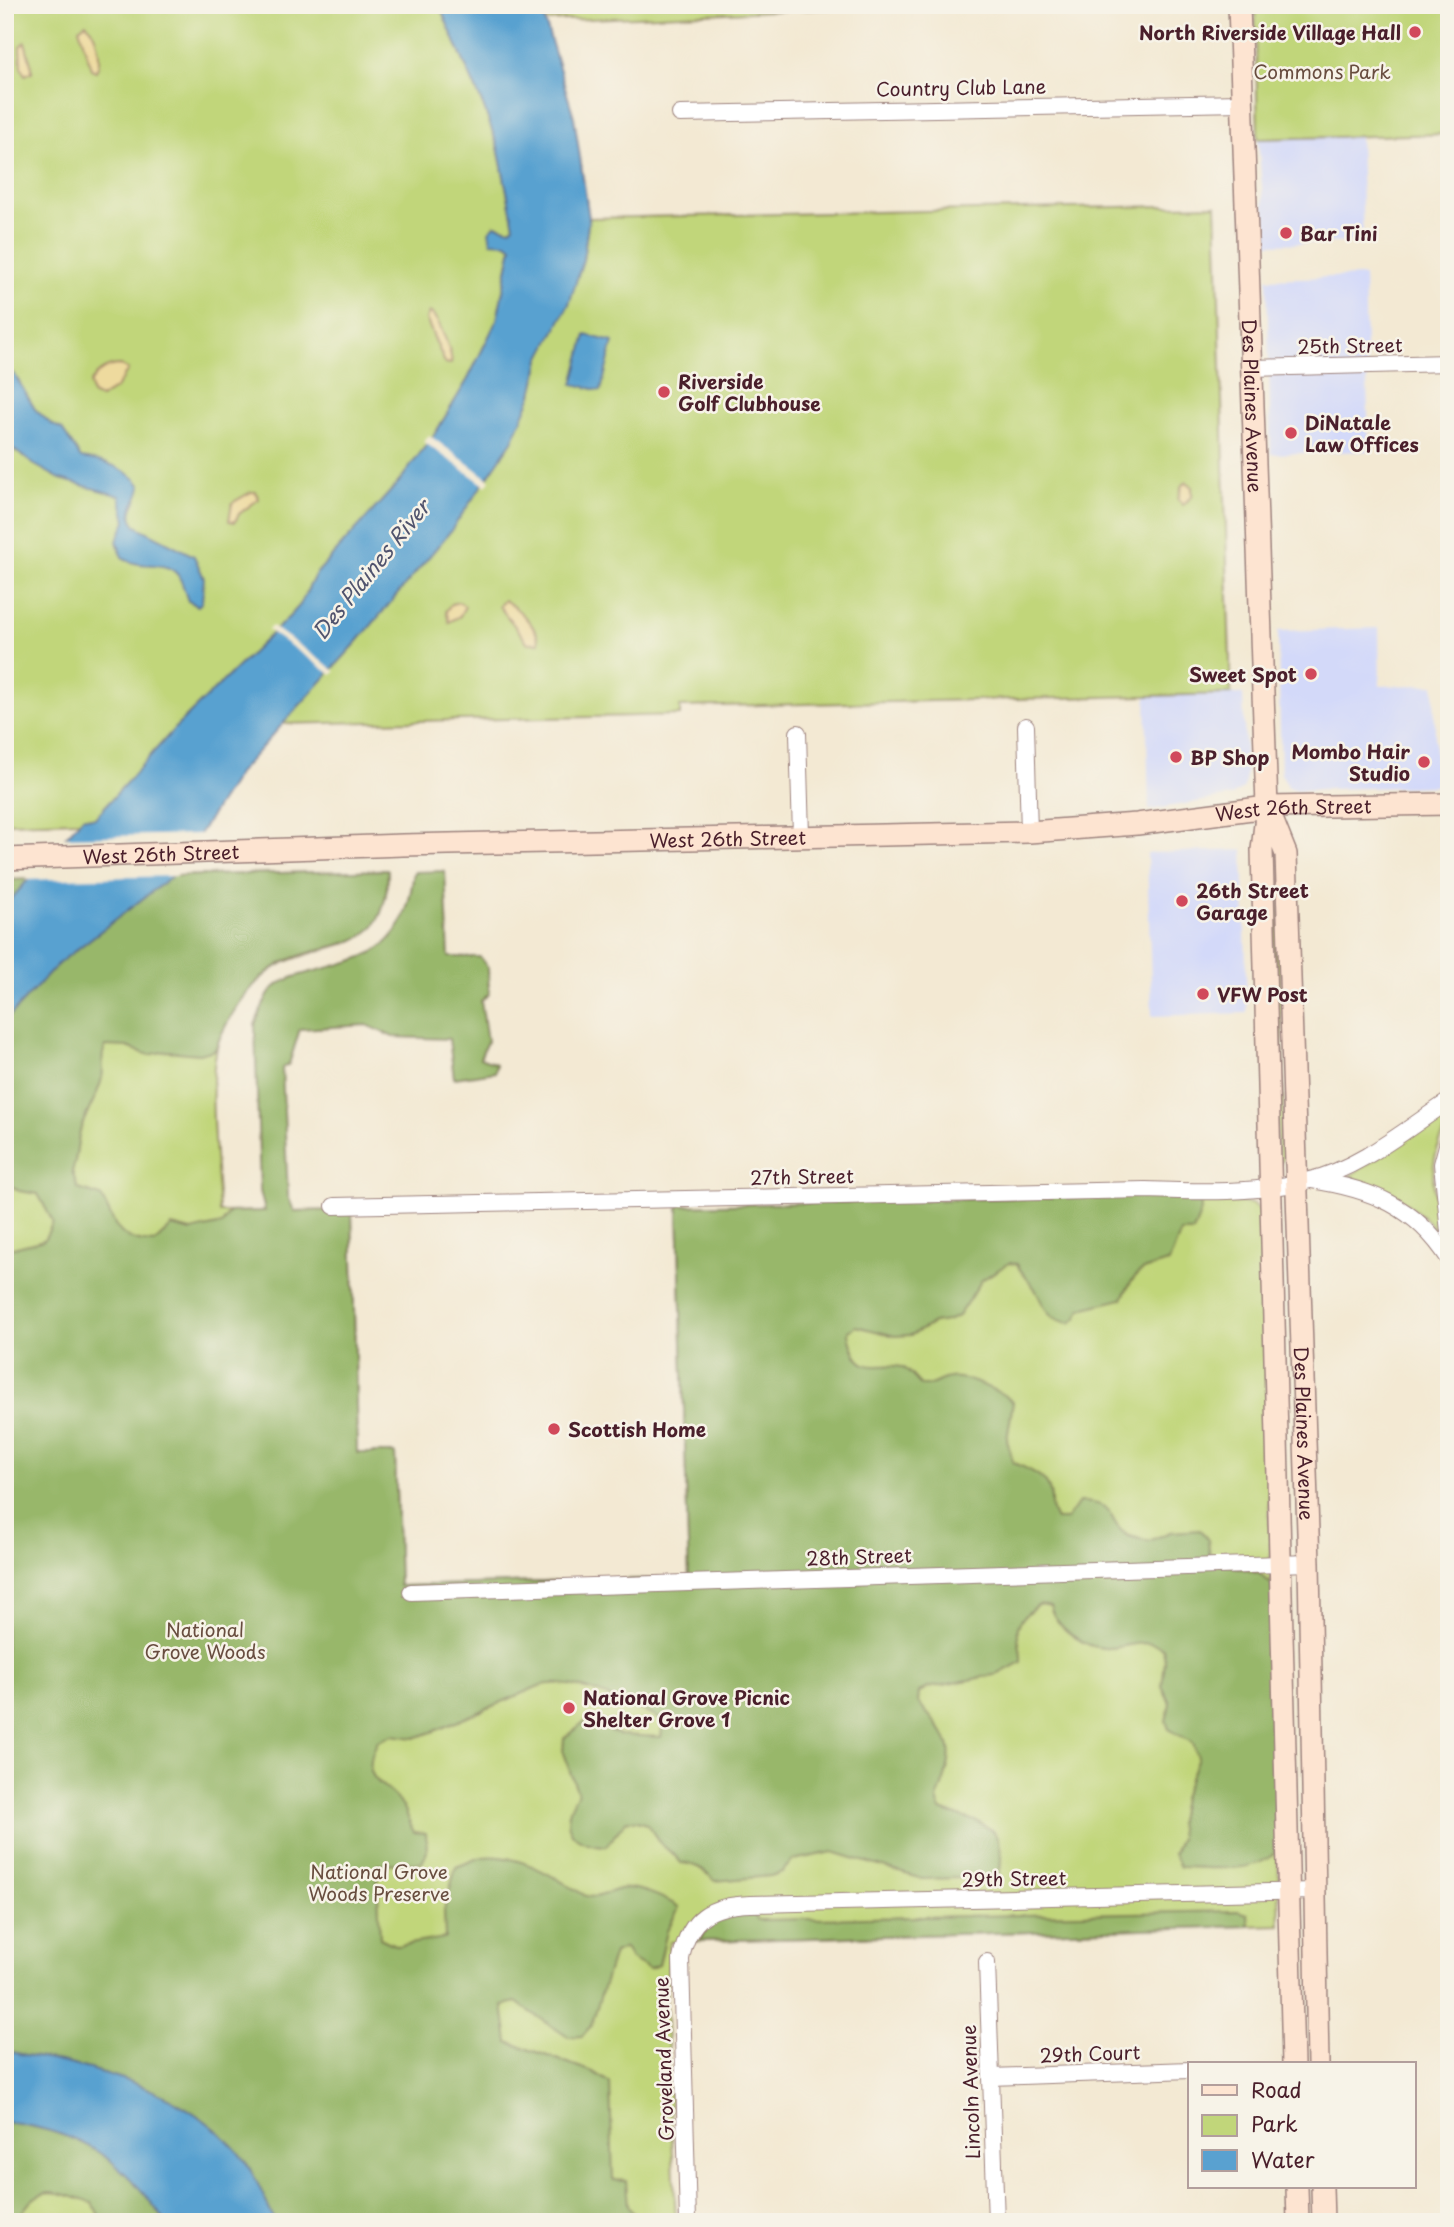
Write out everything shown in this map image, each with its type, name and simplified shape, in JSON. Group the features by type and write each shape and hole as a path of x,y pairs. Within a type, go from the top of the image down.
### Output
{"street":[{"name":"Des Plaines Avenue","path":"1240,5 1268,807 1262,850 1293,2062"},
{"name":"Country Club Lane","path":"680,114 1243,103"},
{"name":"25th Street","path":"1252,368 1449,363"},
{"path":"1026,726 1029,832"},
{"path":"798,733 801,835"},
{"name":"West 26th Street","path":"15,859 222,850 1029,832 1137,824 1268,807 1449,804"},
{"name":"Des Plaines Avenue","path":"1268,807 1286,855 1303,1182 1318,2062"},
{"path":"1303,1182 1366,1155 1449,1101"},
{"path":"1449,1138 1442,1164 1449,1232"},
{"path":"1303,1182 1351,1186 1383,1198 1417,1223 1449,1259"},
{"name":"27th Street","path":"334,1206 1131,1190 1226,1192 1303,1182"},
{"name":"28th Street","path":"411,1592 1309,1563"},
{"name":"29th Street","path":"715,1908 751,1903 1315,1891"},
{"name":"Groveland Avenue","path":"688,2222 681,1959 693,1928 715,1908"},
{"name":"Lincoln Avenue","path":"987,1962 996,2222"},
{"name":"29th Court","path":"991,2077 1188,2070"},
{"path":"1297,2188 1298,2222"},
{"path":"1322,2188 1323,2222"}],"shaded area":[{"path":"1360,136 1363,242 1267,244 1258,139"},
{"path":"1364,276 1369,451 1271,454 1267,279"},
{"path":"1379,628 1380,686 1434,685 1436,786 1297,790 1288,787 1281,774 1278,631"},
{"path":"1243,694 1246,775 1244,788 1232,796 1149,810 1146,696"},
{"path":"1243,850 1247,1013 1152,1016 1147,853"}],"green space":[{"path":"5,5 439,5 483,105 498,147 514,226 510,229 495,225 501,242 512,246 497,320 468,379 436,432 398,483 315,575 300,605 291,615 175,728 95,818 83,817 80,821 5,823"},
{"path":"536,5 1032,6 841,8 545,21"},
{"name":"Commons Park","path":"1255,5 1449,5 1449,134 1258,139"},
{"path":"1216,205 1231,694 680,707 680,715 282,724 359,640 532,395 540,359 583,260 589,218"},
{"path":"1272,851 1277,857 1285,1158 1281,1162 1278,1161"},
{"name":"National Grove Woods","path":"388,870 385,897 379,916 370,929 358,938 276,967 257,982 233,1012 222,1032 217,1049 213,1120 219,1212 352,1210 357,1453 395,1453 399,1586 689,1578 678,1206 1200,1198 1254,1204 1262,1214 1280,1925 670,1942 666,2002 676,2222 275,2222 247,2164 120,2077 5,2051 5,1021 172,876"},
{"name":"National Grove Woods","path":"388,870 385,898 379,917 370,930 357,939 305,954 272,969 242,1000 226,1025 215,1050 199,1054 167,1051 149,1055 127,1047 106,1046 102,1078 81,1128 72,1171 78,1189 101,1196 119,1230 131,1239 154,1243 172,1226 191,1231 222,1224 229,1212 265,1211 260,1191 255,1025 266,1000 271,991 284,981 357,959 386,943 404,917 414,872 445,871 449,957 480,957 488,968 489,994 481,1001 487,1041 480,1058 496,1064 495,1072 454,1078 449,1039 393,1037 367,1025 300,1029 289,1064 282,1068 288,1196 294,1211 352,1210 357,1453 395,1453 399,1586 689,1578 678,1206 1141,1195 1200,1198 1201,1211 1193,1232 1181,1232 1169,1262 1139,1273 1122,1299 1081,1309 1077,1318 1070,1323 1051,1316 1017,1264 1009,1263 982,1280 958,1316 947,1321 934,1323 911,1335 895,1336 856,1326 849,1334 855,1353 864,1364 901,1367 922,1386 949,1378 964,1379 992,1389 1013,1402 1007,1440 1013,1462 1038,1475 1047,1484 1056,1520 1066,1520 1079,1502 1106,1508 1120,1529 1135,1538 1149,1541 1170,1532 1200,1530 1208,1540 1210,1559 1260,1574 1272,1585 1279,1848 1270,1857 1259,1863 1234,1868 1180,1867 1173,1854 1180,1838 1178,1821 1182,1798 1198,1758 1193,1743 1169,1729 1166,1721 1170,1703 1162,1686 1165,1661 1163,1648 1143,1643 1109,1648 1091,1645 1073,1636 1059,1622 1050,1606 1044,1605 1035,1607 1019,1623 1021,1662 999,1674 919,1692 918,1702 946,1738 949,1747 948,1768 937,1800 941,1810 990,1828 1000,1845 999,1877 922,1879 833,1852 793,1860 782,1872 771,1876 715,1881 700,1868 681,1863 661,1844 649,1826 641,1822 627,1820 606,1846 583,1841 571,1831 568,1823 572,1804 578,1793 563,1753 564,1738 584,1722 597,1724 620,1735 661,1737 663,1720 584,1688 552,1684 539,1686 435,1731 414,1738 392,1735 378,1741 372,1755 372,1773 403,1806 414,1832 426,1833 427,1852 422,1863 377,1864 380,1938 397,1946 445,1938 444,1910 456,1867 483,1857 510,1859 537,1868 586,1896 600,1896 626,1888 659,1896 679,1907 667,1931 659,1965 649,1969 630,1958 625,1948 614,1953 591,2026 582,2036 568,2037 516,2002 503,2005 508,2042 593,2072 610,2083 613,2180 626,2181 628,2206 640,2222 275,2222 247,2164 225,2138 199,2116 170,2099 105,2073 5,2051 5,1250 44,1240 53,1222 38,1194 19,1191 5,1181 5,1021 59,963 172,876"},
{"path":"30,879 9,903 5,906 5,880"},
{"path":"1449,1110 1436,1152 1433,1178 1442,1232 1439,1233 1419,1213 1391,1192 1349,1176"},
{"path":"752,1911 758,1920 1238,1911 1248,1914 1249,1926 700,1941 709,1926 720,1917"},
{"path":"5,2122 166,2222 5,2222"},
{"path":"5,2122 57,2133 98,2152 133,2181 166,2222 102,2222 93,2203 53,2192 37,2196 30,2202 22,2213 29,2222 5,2222"}],"sand":[{"path":"86,23 98,46 99,60 96,71 91,69 79,28"},
{"path":"25,42 32,72 25,75 21,67 20,46"},
{"path":"429,312 444,336 451,364 445,363 426,319"},
{"path":"121,365 128,370 116,388 100,398 92,394 90,384 95,376 102,370"},
{"path":"1187,482 1192,487 1192,496 1183,505 1178,499 1182,485"},
{"path":"256,492 259,499 239,514 235,522 229,521 232,503"},
{"path":"504,600 526,618 539,643 528,643 499,606"},
{"path":"459,602 465,606 460,616 449,622 446,611 451,604"}],"water":[{"name":"Des Plaines River","path":"439,5 536,5 545,21 574,117 589,218 583,260 569,304 540,359 532,395 513,440 450,532 359,640 240,771 172,876 59,963 5,1021 5,906 83,817 95,818 175,728 300,605 315,575 398,483 436,432 468,379 497,320 512,247 507,243 491,242 489,231 495,225 510,229 514,226 498,147 483,105"},
{"path":"586,335 613,342 601,391 573,384"},
{"path":"5,369 15,375 35,409 51,424 62,429 81,458 115,466 141,486 132,511 133,521 136,526 194,556 204,578 202,602 198,606 188,601 181,580 171,569 136,563 122,557 117,541 126,521 120,496 60,479 33,464 5,443"},
{"path":"5,2051 105,2073 170,2099 199,2116 225,2138 247,2164 275,2222 166,2222 133,2181 98,2152 57,2133 5,2122"}],"pier":[{"path":"429,435 490,480 486,486 424,442"},
{"path":"272,626 336,671 332,675 268,630"},
{"path":"201,834 176,876 25,880 62,837"}],"place":[{"name":"North Riverside Village Hall","path":"1415,32"},
{"name":"Bar Tini","path":"1286,233"},
{"name":"Riverside Golf Clubhouse","path":"664,392"},
{"name":"DiNatale Law Offices","path":"1291,433"},
{"name":"Sweet Spot","path":"1311,674"},
{"name":"BP Shop","path":"1176,757"},
{"name":"Mombo Hair Studio","path":"1424,762"},
{"name":"26th Street Garage","path":"1182,901"},
{"name":"VFW Post","path":"1203,994"},
{"name":"Scottish Home","path":"554,1429"},
{"name":"National Grove Picnic Shelter Grove 1","path":"569,1708"}],"park label":[{"name":"National Grove Woods Preserve","path":"379,1882"}]}
